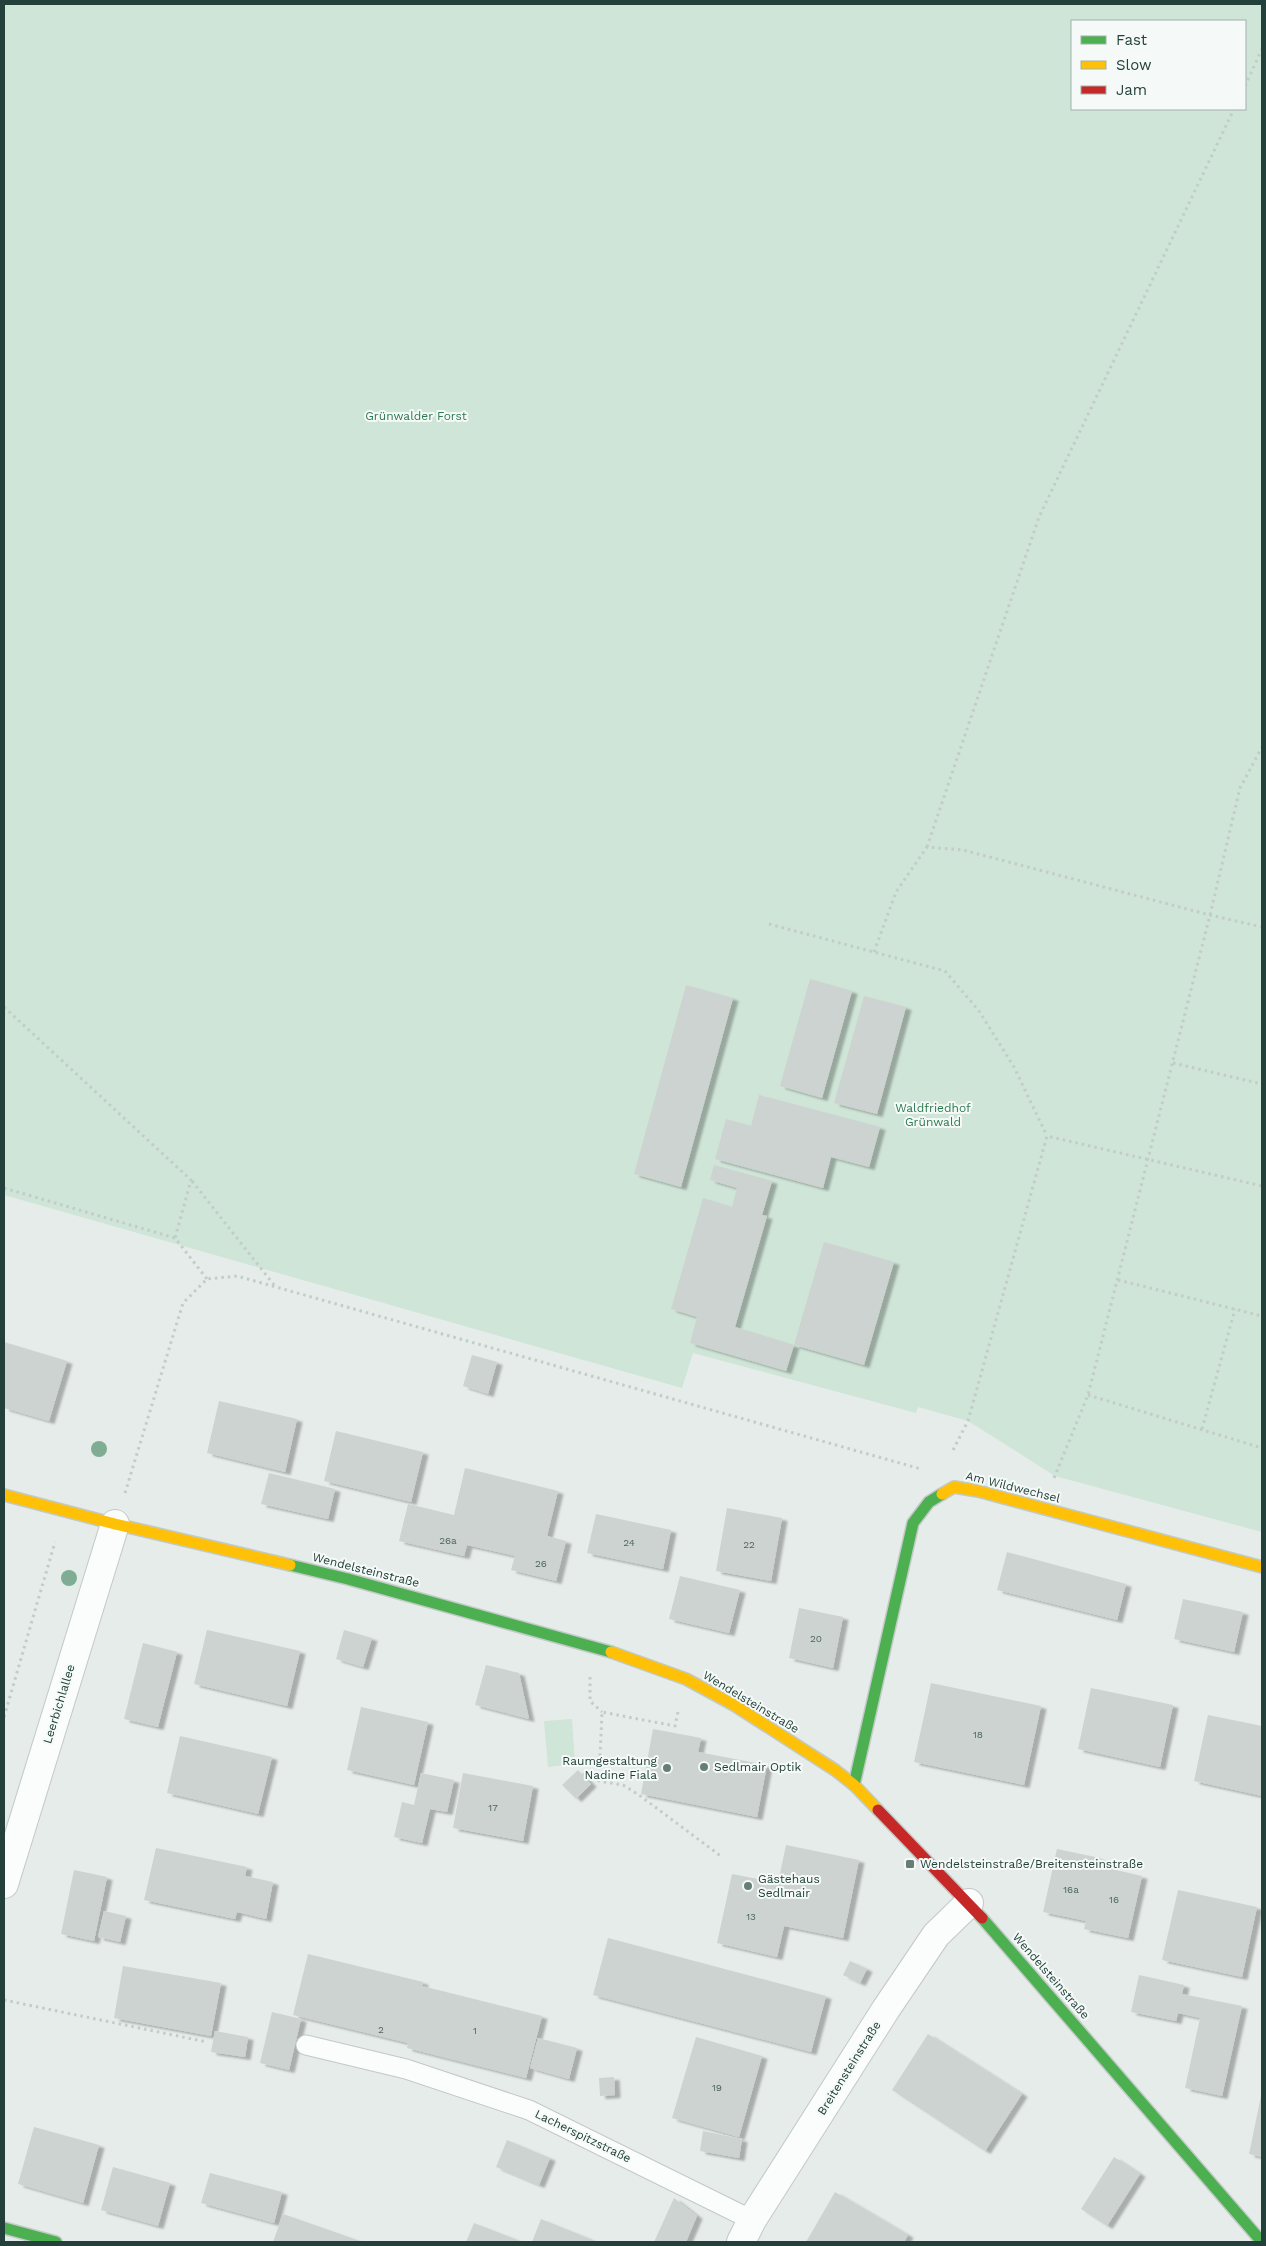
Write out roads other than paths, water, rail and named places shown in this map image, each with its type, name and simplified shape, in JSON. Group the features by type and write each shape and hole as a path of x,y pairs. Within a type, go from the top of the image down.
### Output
{"street":[{"name":"Am Wildwechsel","path":"854,1785 914,1523 929,1502 954,1487 978,1490 1262,1567"},
{"name":"Wendelsteinstraße","path":"4,1495 468,1610 596,1647 686,1679 734,1705 835,1770 854,1785 969,1903 1262,2242"},
{"name":"Leerbichlallee","path":"4,1884 115,1524"},
{"name":"Breitensteinstraße","path":"747,2231 886,2010 936,1935 969,1903"},
{"path":"4,2228 56,2242"}],"lane":[{"name":"Lacherspitzstraße","path":"306,2046 406,2069 529,2110 747,2231"}],"place":[{"name":"Sedlmair Optik","path":"704,1767"},
{"name":"Raumgestaltung Nadine Fiala","path":"667,1768"},
{"name":"Wendelsteinstraße/Breitensteinstraße","path":"910,1864"},
{"name":"Gästehaus Sedlmair","path":"748,1886"}],"park label":[{"name":"Grünwalder Forst","path":"416,416"},
{"name":"Waldfriedhof Grünwald","path":"933,1115"}]}
